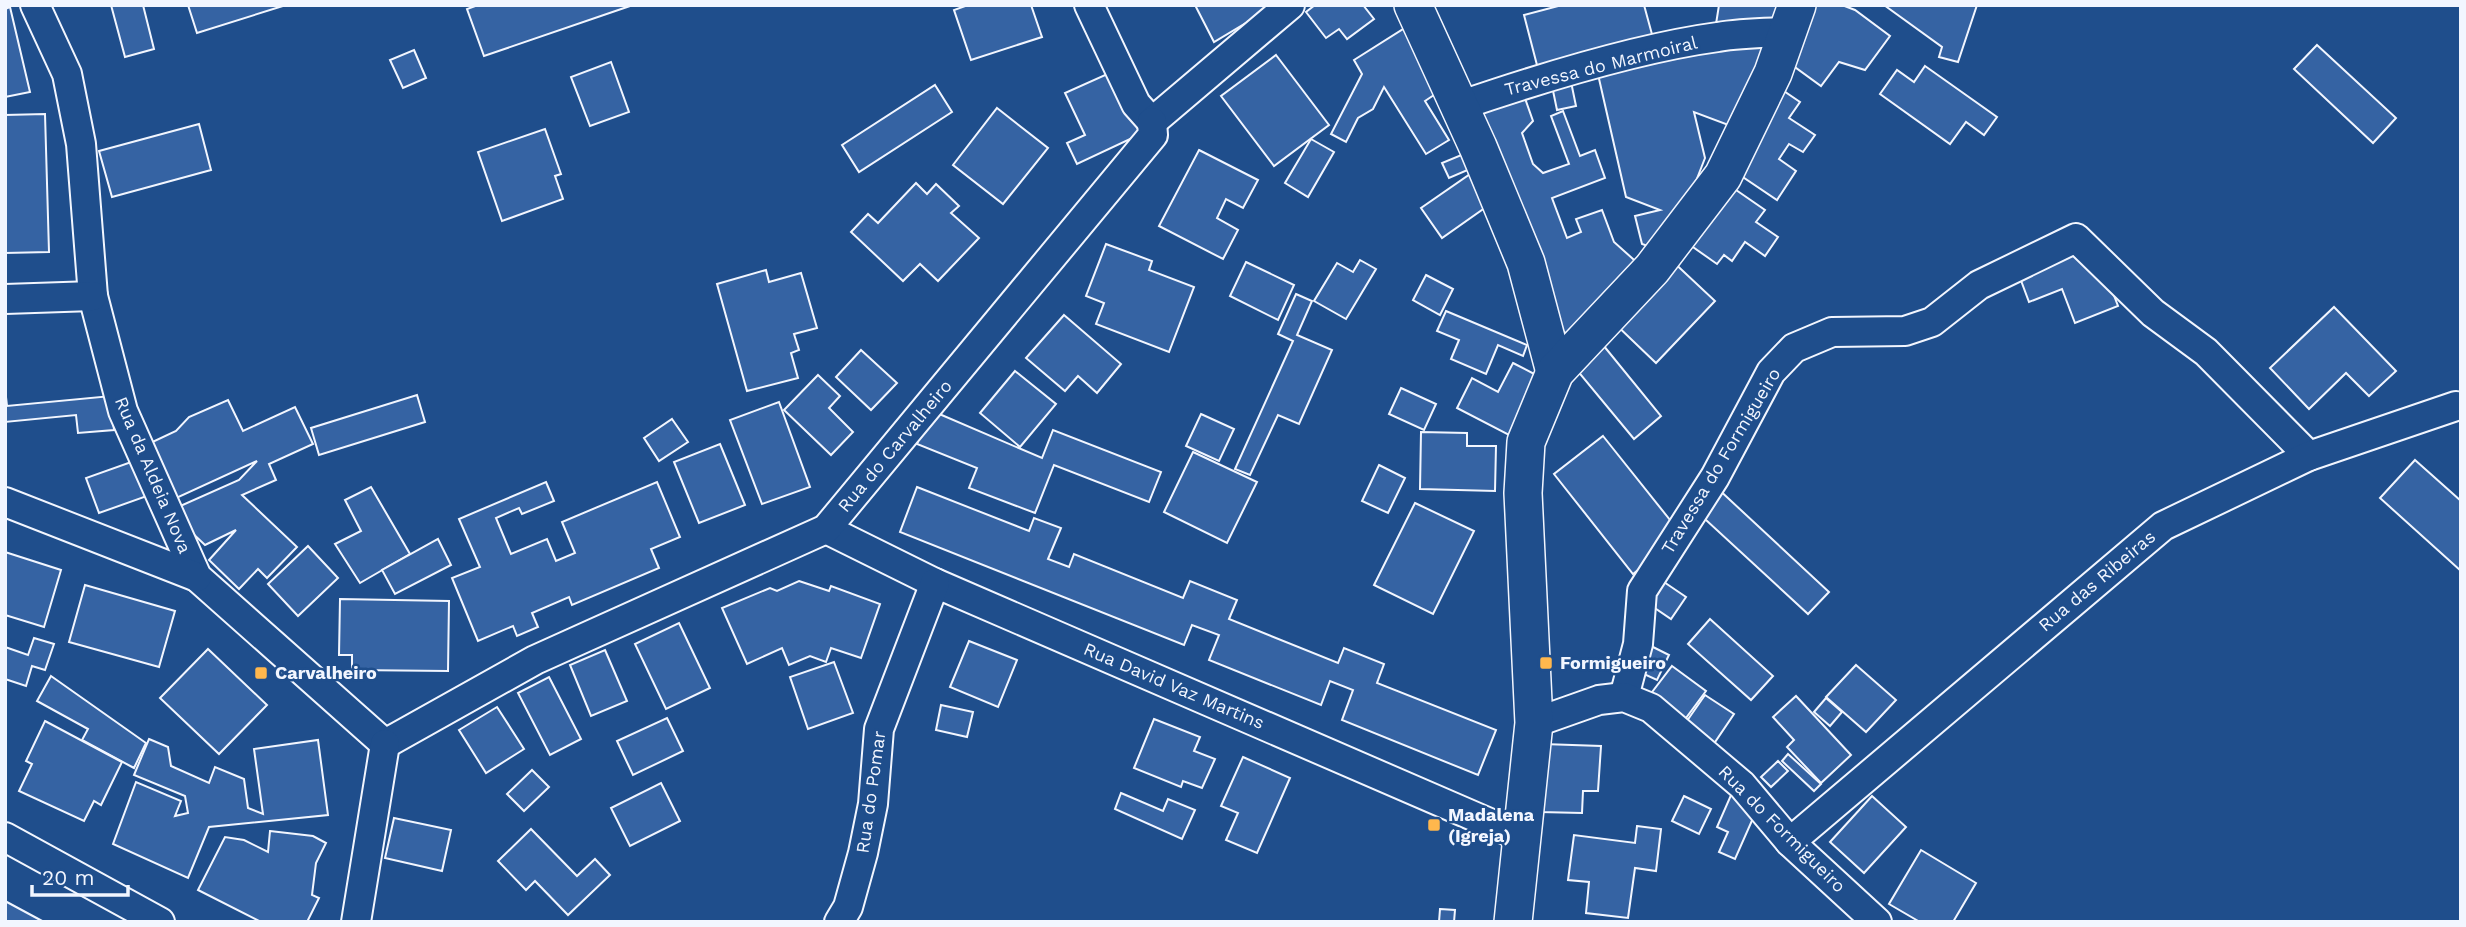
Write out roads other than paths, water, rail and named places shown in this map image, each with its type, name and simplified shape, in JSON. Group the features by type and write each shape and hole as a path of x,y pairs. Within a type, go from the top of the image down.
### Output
{"street":[{"name":"Rua da Aldeia Nova","path":"35,5 67,74 81,145 93,296 123,411 197,577 385,744"},
{"path":"1089,5 1136,104 1152,122"},
{"name":"Rua do Carvalheiro","path":"385,744 535,660 826,529 1153,135 1152,122 1290,5"},
{"path":"1413,5 1526,263 1555,372"},
{"path":"1513,922 1524,838 1534,723 1523,493 1525,442 1555,372 1652,269 1723,176 1773,72 1792,19"},
{"name":"Travessa do Marmoiral","path":"1459,106 1510,88 1677,44 1792,19"},
{"name":"Travessa do Formigueiro","path":"1624,697 1638,645 1642,591 1715,477 1771,372 1794,348 1832,332 1905,331 1931,322 1979,285 2076,238 2153,313 2206,352 2309,456"},
{"path":"5,299 93,296"},
{"name":"Rua das Ribeiras","path":"1790,842 2163,526 2309,456 2456,406"},
{"path":"5,502 197,577"},
{"name":"Rua David Vaz Martins","path":"826,529 935,583 1524,838"},
{"name":"Rua do Pomar","path":"839,922 848,907 863,853 873,804 879,729 935,583"},
{"path":"1534,723 1599,700 1624,697"},
{"name":"Rua do Formigueiro","path":"1624,697 1651,708 1742,785 1790,842 1877,922"},
{"path":"356,922 385,744"},
{"path":"5,837 160,922"}],"place":[{"name":"Formigueiro","path":"1546,663"},
{"name":"Carvalheiro","path":"261,673"},
{"name":"Madalena (Igreja)","path":"1434,825"}]}
